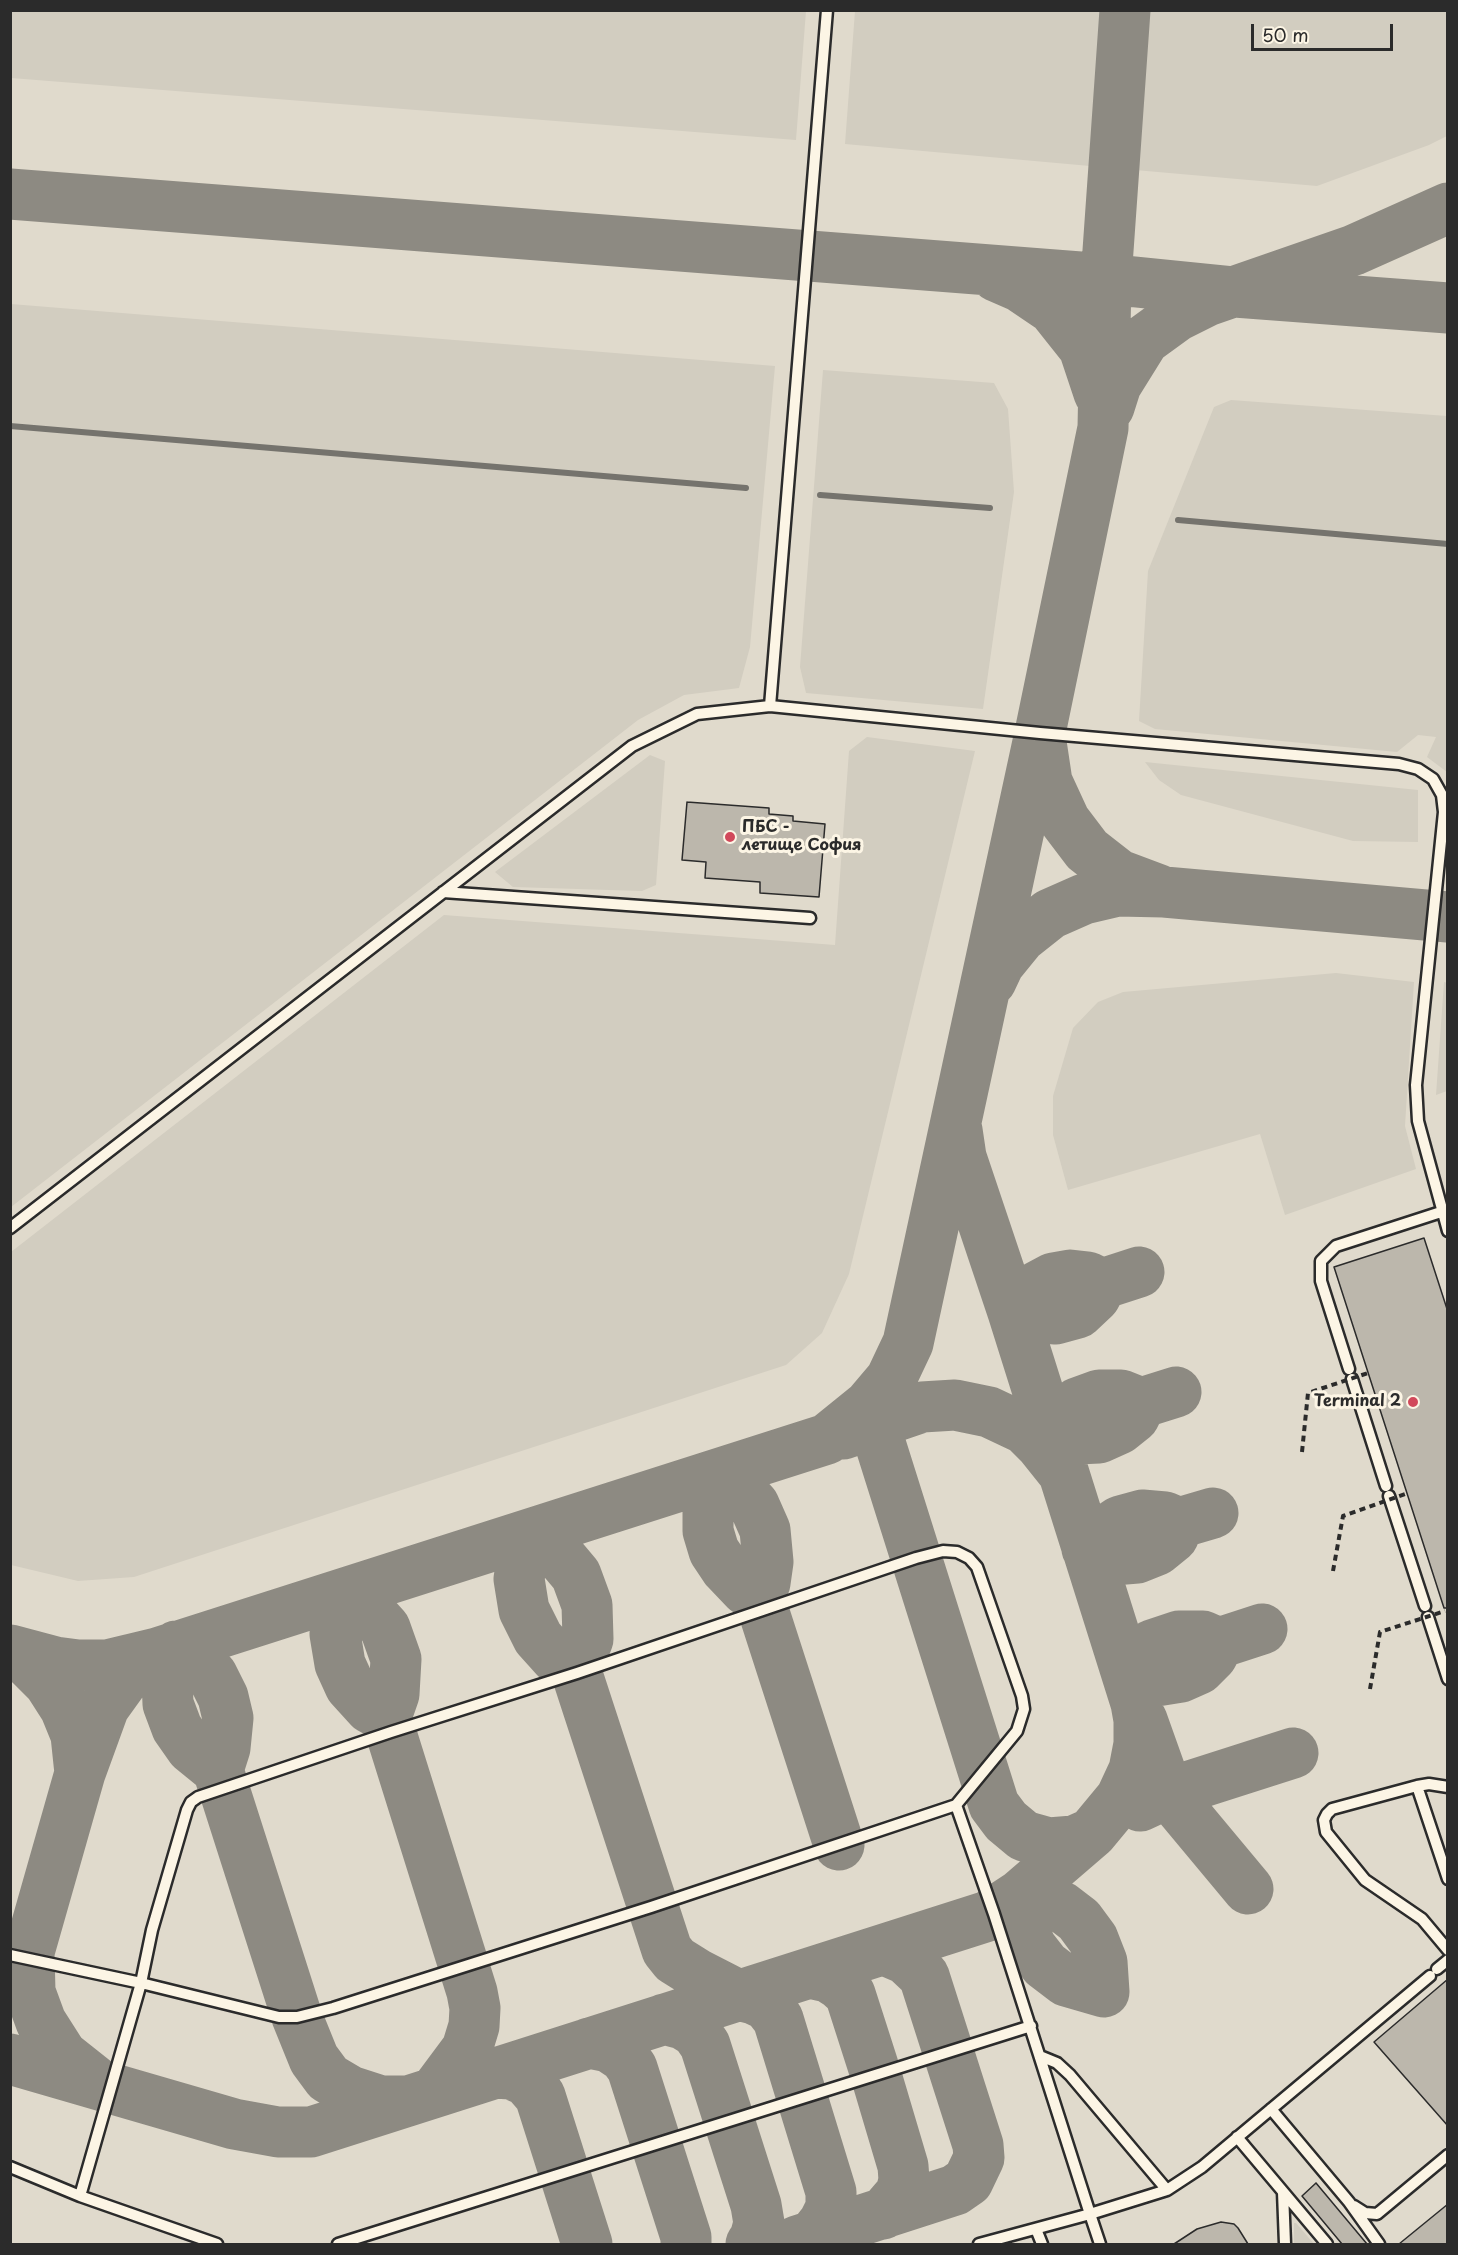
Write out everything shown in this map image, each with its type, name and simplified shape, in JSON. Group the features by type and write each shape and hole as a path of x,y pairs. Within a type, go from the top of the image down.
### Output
{"lane":[{"path":"770,706 827,10"},
{"path":"10,1228 632,746 697,714 770,706 1028,732 1399,764 1418,769 1433,779 1442,795 1444,812 1416,1085 1418,1121 1448,1231"},
{"path":"443,892 810,918"},
{"path":"1441,1212 1336,1246 1322,1261 1321,1281 1448,1679"},
{"path":"10,1955 141,1983 279,2017 297,2017 333,2008 658,1905 956,1805 1017,1731 1024,1710 1022,1696 977,1567 969,1558 957,1552 943,1551 916,1558 577,1673 380,1735 198,1797 191,1802 187,1810 152,1930 141,1983 80,2196"},
{"path":"1448,1787 1429,1784 1417,1786 1332,1809 1327,1814 1324,1826 1326,1832 1365,1881 1422,1919 1448,1950"},
{"path":"1417,1786 1448,1879"},
{"path":"956,1805 1100,2244"},
{"path":"979,2244 1090,2214 1167,2190 1202,2167 1448,1960"},
{"path":"338,2244 1030,2026"},
{"path":"1040,2056 1057,2063 1070,2075 1167,2190"},
{"path":"1271,2109 1349,2202 1379,2244"},
{"path":"1237,2138 1327,2244"},
{"path":"1349,2202 1365,2213 1377,2214 1448,2155"},
{"path":"10,2167 80,2196 217,2244"},
{"path":"1420,2179 1448,2168"},
{"path":"1283,2192 1285,2244"},
{"path":"1036,2229 1042,2244"}],"path":[{"path":"1302,1452 1308,1393 1368,1373"},
{"path":"1333,1571 1343,1516 1408,1493"},
{"path":"1370,1689 1380,1632 1445,1611"}],"shaded area":[{"path":"10,11 806,11 796,140 11,78"},
{"path":"11,11 1447,11 1447,2244 11,2244"},
{"path":"855,11 1103,11 1090,166 845,144"},
{"path":"1147,11 1447,11 1447,136 1429,145 1317,186 1135,170"},
{"path":"11,304 775,366 750,647 739,688 684,695 638,720 11,1207"},
{"path":"823,370 994,383 1008,409 1014,492 983,709 806,693 800,667"},
{"path":"1231,400 1447,416 1447,772 1427,757 1436,737 1418,735 1397,752 1155,729 1139,721 1148,571 1214,407"},
{"path":"867,737 975,751 849,1274 822,1333 786,1365 134,1577 78,1581 11,1565 11,1252 444,915 835,945 849,751"},
{"path":"650,755 665,761 656,885 642,891 513,887 495,872"},
{"path":"1145,762 1418,790 1418,842 1353,841 1181,795 1159,780"},
{"path":"1336,973 1414,982 1405,1126 1416,1169 1285,1215 1260,1134 1068,1190 1053,1135 1053,1096 1073,1028 1098,1002 1123,992"},
{"path":"1444,982 1448,983 1447,1091 1436,1095"},
{"path":"1294,2223 1296,2223 1314,2244 1294,2244"}],"building":[{"path":"687,802 769,808 769,814 793,816 793,821 825,824 819,897 760,893 760,882 705,878 706,862 682,860"},
{"name":"Terminal 2","path":"1424,1238 1448,1312 1448,1608 1444,1608 1334,1267"},
{"path":"1448,1979 1448,2126 1374,2042"},
{"path":"1316,2183 1367,2244 1342,2244 1302,2196"},
{"path":"1448,2204 1448,2244 1399,2244"},
{"path":"1221,2222 1234,2224 1248,2244 1174,2244 1197,2229"}],"waterway":[{"path":"10,426 746,488"},
{"path":"820,495 990,508"},
{"path":"1178,520 1448,544"}],"taxiway":[{"path":"10,1650 55,1662 78,1665 107,1665 157,1653 827,1439 869,1405 891,1379 908,1343 1040,733 1103,428 1106,279 1125,10"},
{"path":"10,194 1106,279 1235,292 1448,308"},
{"path":"1109,407 1116,385 1144,340 1177,316 1207,301 1354,250 1448,208"},
{"path":"996,276 1019,286 1053,309 1084,348 1099,393"},
{"path":"1041,742 1047,782 1065,821 1087,850 1119,875 1159,890"},
{"path":"991,981 999,964 1021,937 1050,914 1084,899 1118,891 1164,892 1448,917"},
{"path":"10,2059 234,2124 278,2132 311,2132 988,1916 1020,1895 1092,1833 1121,1798 1134,1770 1139,1744 1136,1703 1013,1312 961,1157 957,1130"},
{"path":"1102,1284 1095,1297 1078,1313 1056,1319 1031,1317 1013,1312 1020,1301 1038,1286 1053,1278 1070,1275 1088,1277 1102,1284 1139,1272"},
{"path":"1141,1403 1134,1417 1119,1429 1099,1438 1060,1437 1050,1431 1060,1417 1077,1403 1099,1395 1121,1395 1141,1403 1176,1392"},
{"path":"843,1434 922,1407 955,1405 989,1412 1025,1429 1061,1470"},
{"path":"874,1424 994,1805 1006,1821 1024,1836 1049,1843 1074,1841 1092,1833"},
{"path":"759,1597 765,1583 768,1562 765,1530 754,1505 737,1486 718,1475 708,1506 708,1531 714,1551 726,1569 746,1590 759,1597 839,1845"},
{"path":"1179,1523 1173,1537 1157,1550 1137,1558 1113,1560 1097,1556 1087,1549 1099,1535 1120,1521 1142,1515 1165,1517 1179,1523 1213,1513"},
{"path":"576,1671 588,1639 587,1605 576,1575 555,1550 533,1533 523,1554 519,1579 524,1610 538,1638 556,1658 576,1671 667,1950 675,1960 699,1975 738,1995 767,2005 778,2019 831,2192 831,2208 813,2236"},
{"path":"386,1717 394,1694 396,1659 385,1628 366,1607 346,1593 338,1612 335,1634 340,1664 350,1686 370,1708 386,1717 472,1992 475,2008 474,2026 467,2049 435,2092"},
{"path":"1219,1643 1212,1656 1199,1669 1181,1677 1156,1681 1138,1679 1128,1673 1135,1660 1152,1645 1179,1636 1203,1636 1219,1643 1262,1629"},
{"path":"218,1770 225,1748 228,1718 223,1697 212,1675 193,1656 176,1646 167,1677 168,1704 177,1728 191,1748 218,1770 297,2017 314,2059 328,2078 350,2091 381,2101 406,2101"},
{"path":"10,1652 28,1662 49,1683 65,1708 76,1735 80,1773"},
{"path":"10,1986 29,1952 80,1773 104,1707 127,1675 157,1653"},
{"path":"1142,1720 1168,1793 1248,1889"},
{"path":"1140,1806 1168,1793 1293,1753"},
{"path":"1020,1895 1042,1898 1062,1907 1079,1920 1093,1939 1102,1962 1104,1992 1066,1981 1045,1965 1031,1947 1023,1928 1018,1907 1020,1895"},
{"path":"797,2241 955,2190 968,2181 979,2158 978,2145 924,1976 906,1959 885,1950"},
{"path":"29,1952 30,1992 41,2022 62,2055 96,2082"},
{"path":"810,1973 828,1977 850,1994 876,2075 903,2166 904,2180 901,2193 883,2214"},
{"path":"664,2019 683,2024 696,2032 705,2045 756,2205 759,2223 751,2244"},
{"path":"589,2043 609,2047 624,2057 632,2068 686,2237 686,2244"},
{"path":"494,2073 511,2074 527,2081 540,2096 587,2244"}],"place":[{"name":"ПБС - летище София","path":"730,837"},
{"name":"Terminal 2","path":"1413,1402"}]}
